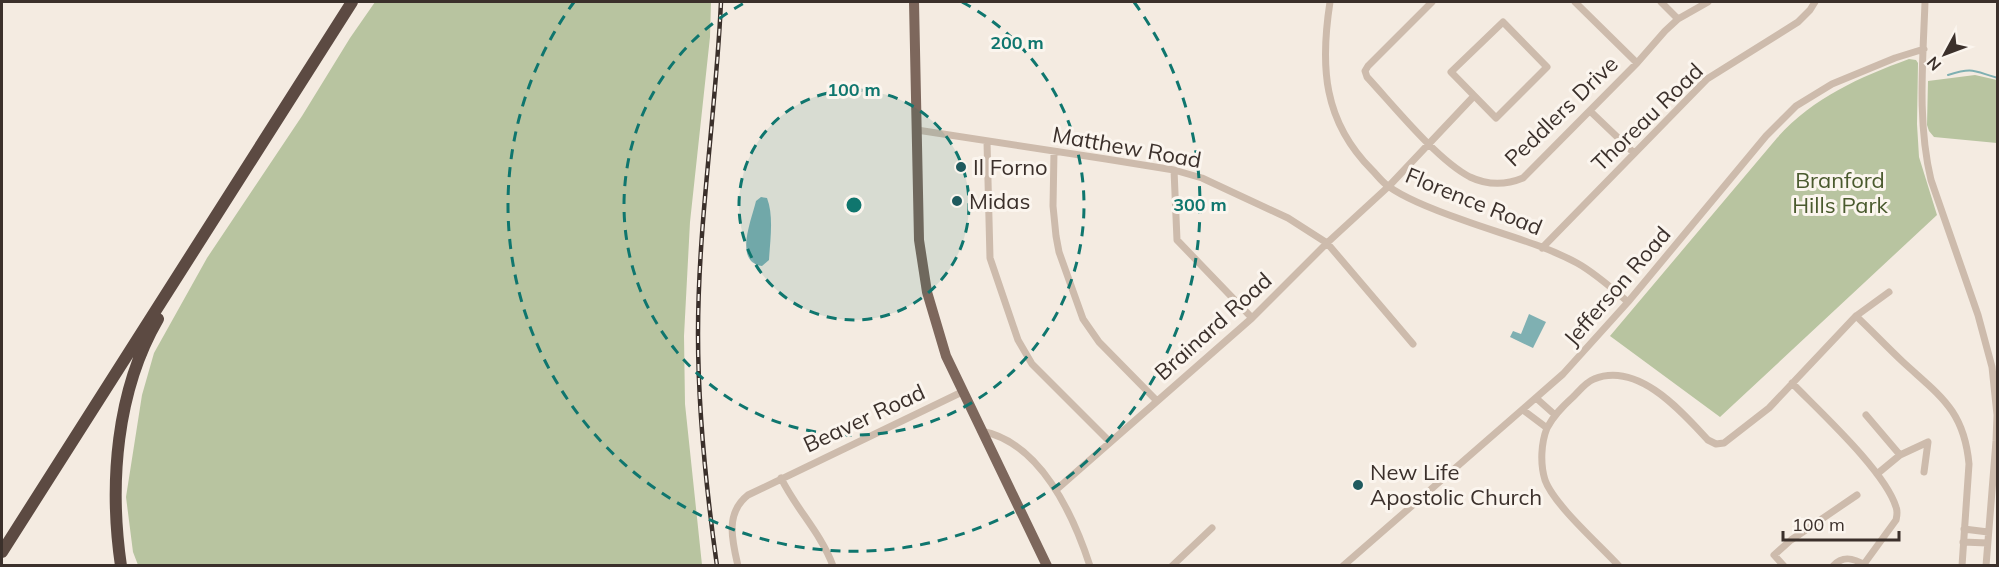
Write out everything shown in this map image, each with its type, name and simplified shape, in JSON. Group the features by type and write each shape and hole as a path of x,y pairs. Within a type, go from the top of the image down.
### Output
{"highway":[{"path":"2,552 352,2"},
{"path":"122,566 116,493 119,444 129,395 146,344 186,273 360,2"}],"main road":[{"path":"914,2 919,240 927,292 941,342 962,392 1047,566"}],"street":[{"name":"Florence Road","path":"1330,2 1325,52 1326,78 1331,103 1338,124 1350,145 1389,186 1459,219 1542,248 1578,264 1628,302"},
{"name":"Peddlers Drive","path":"1432,2 1365,71 1367,77 1428,143 1453,166 1471,177 1490,183 1509,183 1523,178 1678,19 1708,2"},
{"path":"1575,2 1637,63"},
{"path":"1661,2 1678,19"},
{"name":"Thoreau Road","path":"1542,248 1707,79 1798,22 1815,2"},
{"path":"1925,2 1922,101 1926,161 1930,180 1978,315 1992,367 1996,404 1996,441 1986,566"},
{"path":"1503,22 1547,67 1496,118 1474,96 1450,72 1503,22"},
{"name":"Jefferson Road","path":"1343,566 1536,398 1589,347 1766,136 1796,106 1832,84 1924,49"},
{"path":"1389,186 1474,96"},
{"path":"1590,111 1634,153"},
{"name":"Matthew Road","path":"917,130 1174,170 1202,178 1288,218 1327,243 1413,344"},
{"path":"987,142 990,258 1018,340 1032,364 1110,442"},
{"path":"1054,152 1053,206 1056,236 1059,252 1083,319 1099,342 1157,401"},
{"path":"1174,170 1177,240 1252,318"},
{"name":"Brainard Road","path":"1057,489 1252,318 1327,243 1389,186"},
{"path":"1619,566 1551,492 1545,479 1542,458 1543,438 1554,414 1593,379 1615,374 1629,377 1668,398 1708,440 1716,444 1724,443 1769,408 1856,316 1889,292"},
{"path":"1856,316 1942,396 1958,420 1967,447 1969,464 1962,566"},
{"path":"1792,382 1876,474 1896,504 1898,512 1896,520 1865,565 1852,558 1845,558 1838,560 1833,566"},
{"name":"Beaver Road","path":"738,566 732,540 731,519 740,501 781,478 962,392"},
{"path":"1536,398 1554,414"},
{"path":"1522,410 1546,428"},
{"path":"1866,415 1900,455"},
{"path":"981,431 998,434 1029,457 1057,489 1081,539 1090,566"},
{"path":"1876,474 1900,455 1928,442 1924,472"},
{"path":"781,478 793,501 819,536 833,566"},
{"path":"1784,566 1774,555 1791,540 1857,495"},
{"path":"1172,566 1212,528"},
{"path":"1964,529 1988,532"},
{"path":"1963,542 1987,543"}],"green space":[{"path":"375,2 711,2 710,37 690,222 684,336 685,404 702,565 138,565 133,552 126,497 142,395 154,353 207,258"},
{"name":"Branford Hills Park","path":"1909,59 1916,60 1918,63 1919,157 1937,215 1720,417 1610,336 1791,124 1821,100 1838,90"},
{"path":"1975,75 1997,80 1997,143 1934,137 1927,125 1928,81"}],"water":[{"path":"761,197 767,198 771,221 769,260 762,266 753,263 748,257 746,248 748,228 756,201"},
{"path":"1529,314 1546,322 1533,348 1510,337 1513,331 1521,334"}],"waterway":[{"path":"1948,75 1969,71 1998,78"}],"railway":[{"path":"717,566 703,450 698,334 701,251 721,2"}],"place":[{"name":"Il Forno","path":"961,167"},
{"name":"Midas","path":"957,201"},
{"name":"New Life Apostolic Church","path":"1358,485"}]}
